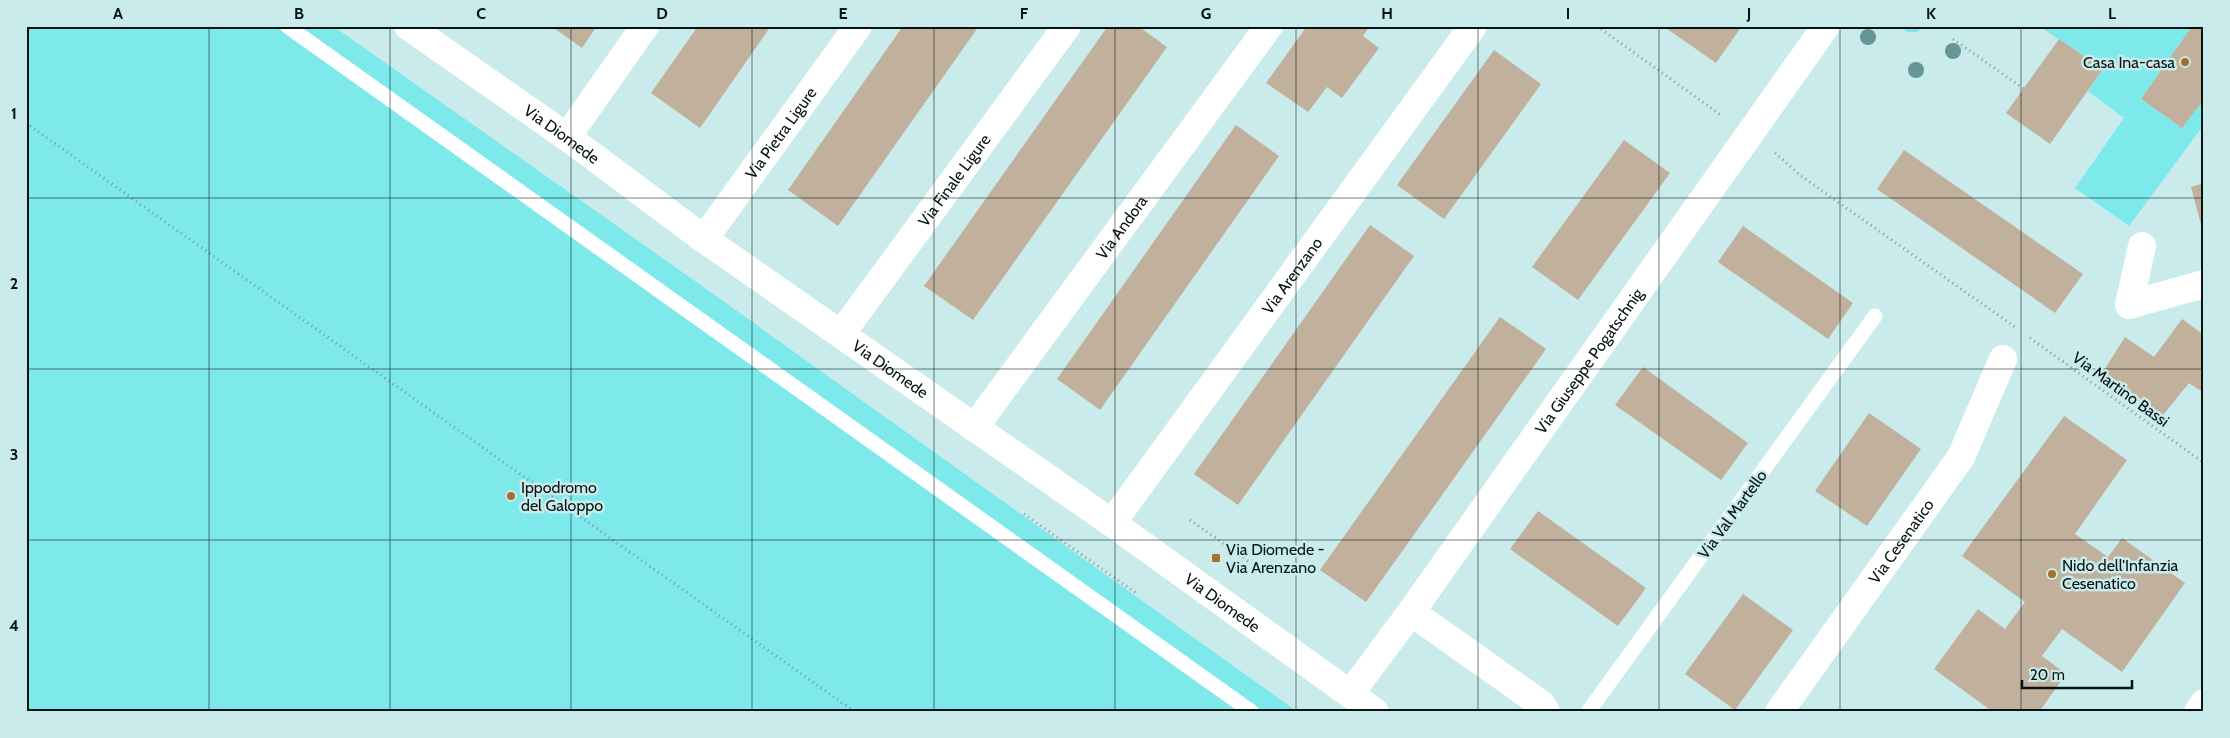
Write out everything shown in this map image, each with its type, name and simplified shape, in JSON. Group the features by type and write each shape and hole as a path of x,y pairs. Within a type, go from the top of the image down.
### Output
{"street":[{"name":"Via Diomede","path":"408,26 567,136 704,239 1112,523 1375,712"},
{"path":"567,136 645,26"},
{"name":"Via Pietra Ligure","path":"704,239 858,26"},
{"name":"Via Finale Ligure","path":"841,334 1067,26"},
{"name":"Via Andora","path":"974,428 1269,26"},
{"name":"Via Arenzano","path":"1112,523 1473,26"},
{"name":"Via Giuseppe Pogatschnig","path":"1350,694 1411,612 1826,26"},
{"path":"2142,246 2129,305 2204,284"},
{"name":"Via Cesenatico","path":"1779,712 1961,457 2003,359"},
{"path":"1411,612 1541,704 1546,712"},
{"path":"2198,712 2204,703"}],"lane":[{"path":"287,26 1252,712"},
{"name":"Via Val Martello","path":"1588,712 1876,316"}],"path":[{"path":"1597,26 1729,121"},
{"path":"1953,39 2024,89"},
{"path":"26,123 855,712"},
{"path":"1772,150 1801,176 2017,329"},
{"name":"Via Martino Bassi","path":"2025,334 2204,463"},
{"path":"1024,514 1136,593"},
{"path":"1190,520 1250,563"}],"shaded area":[{"name":"Ippodromo del Galoppo","path":"26,26 333,26 695,281 1298,712 26,712"},
{"path":"1899,26 1922,26 1918,32 1907,32"},
{"path":"2039,26 2192,26 2141,99 2182,128 2204,99 2204,129 2200,130 2129,226 2075,188 2124,118 2088,91 2103,69"}],"building":[{"path":"551,26 597,26 582,48"},
{"path":"698,26 771,26 700,128 651,93"},
{"path":"903,26 979,26 838,226 788,190"},
{"path":"1108,26 1138,26 1167,47 973,320 924,286"},
{"path":"1307,26 1370,26 1363,36 1379,48 1342,98 1327,87 1308,112 1266,83"},
{"path":"1663,26 1742,26 1716,63"},
{"name":"Casa Ina-casa","path":"2192,26 2204,26 2204,99 2182,128 2141,99"},
{"path":"2059,39 2103,69 2050,144 2006,113"},
{"path":"1494,50 1541,84 1444,219 1397,185"},
{"path":"1236,125 1279,156 1100,410 1057,379"},
{"path":"1624,140 1670,173 1578,300 1532,267"},
{"path":"1904,150 2083,274 2055,313 1877,189"},
{"path":"2204,183 2204,232 2203,232 2191,187"},
{"path":"1370,225 1414,256 1238,505 1194,474"},
{"path":"1743,226 1853,303 1828,339 1718,262"},
{"path":"1500,317 1546,349 1366,602 1320,570"},
{"path":"2182,319 2204,335 2204,393 2189,383 2163,415 2103,372 2125,337 2154,357"},
{"path":"1643,367 1748,443 1721,480 1615,405"},
{"path":"1869,413 1921,449 1867,526 1815,491"},
{"path":"2064,416 2127,460 2075,534 2108,557 2122,538 2185,583 2122,672 2062,629 2042,656 2066,674 2039,712 1993,712 1934,669 1978,609 2005,629 2025,602 1962,556"},
{"path":"1538,511 1646,588 1618,626 1510,549"},
{"path":"1743,594 1793,630 1735,710 1685,674"}],"place":[{"name":"Casa Ina-casa","path":"2185,62"},
{"name":"Ippodromo del Galoppo","path":"511,496"},
{"name":"Via Diomede - Via Arenzano","path":"1216,558"},
{"name":"Nido dell'Infanzia Cesenatico","path":"2052,574"}]}
